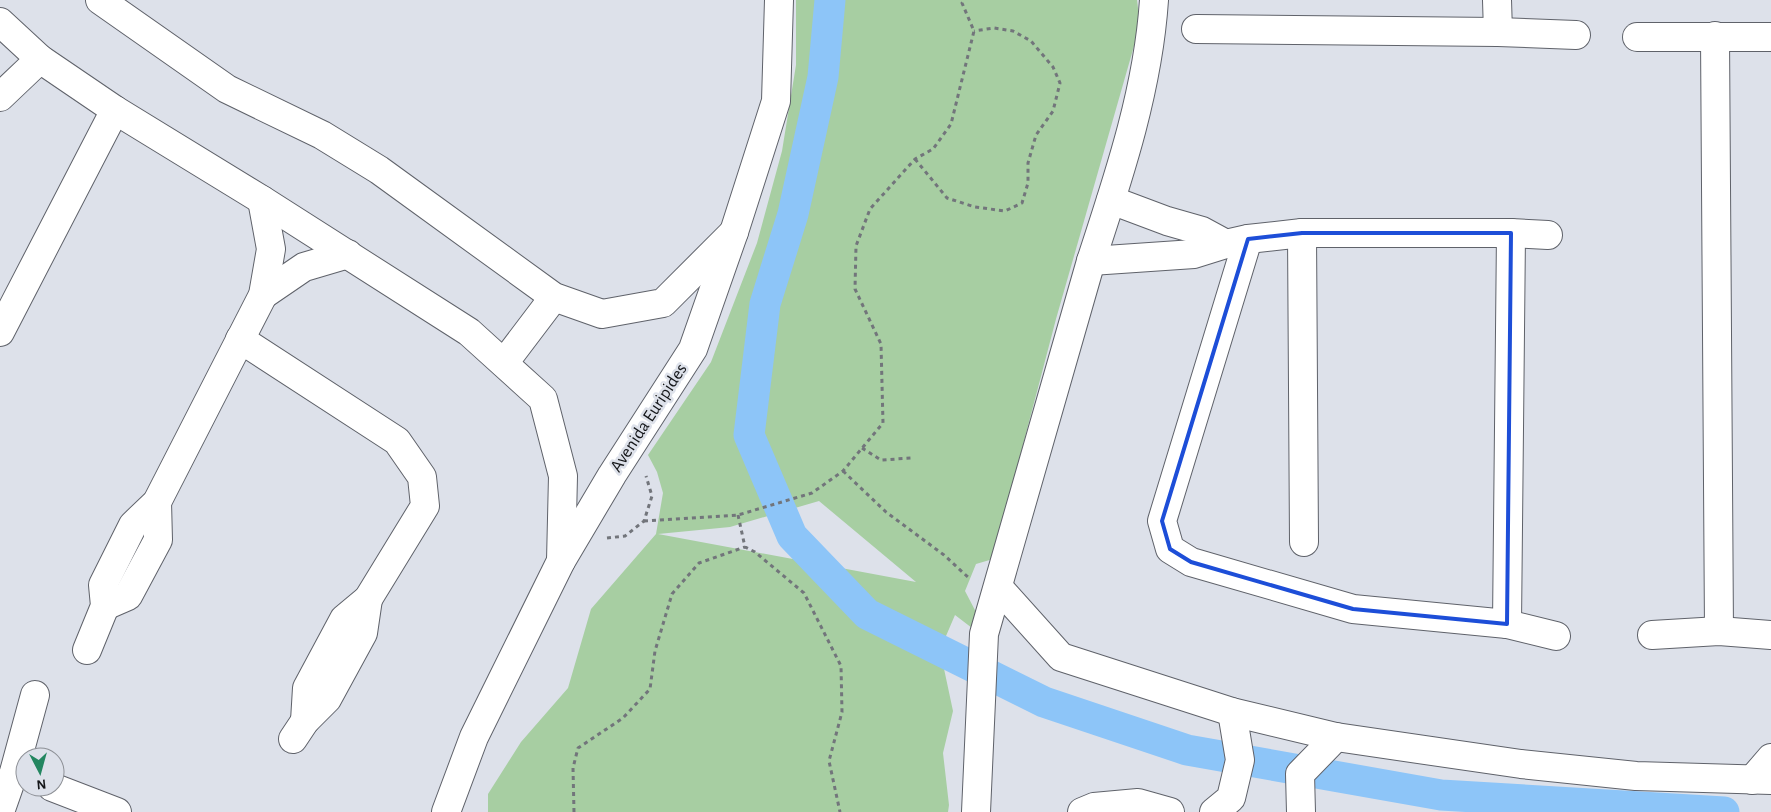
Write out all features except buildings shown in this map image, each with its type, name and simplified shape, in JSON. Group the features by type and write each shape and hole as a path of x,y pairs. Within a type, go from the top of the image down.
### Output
{"street":[{"path":"100,0 227,89 322,135 379,170 554,297 602,314 663,303 734,232"},
{"name":"Avenida Euripides","path":"446,812 474,737 561,561 607,483 692,349 734,232 776,101 779,0"},
{"path":"976,812 984,634 997,595 1091,261 1137,111 1154,0"},
{"path":"1497,0 1498,32"},
{"path":"0,22 40,59 114,110 262,200 469,332 543,399 563,476 561,561"},
{"path":"1196,29 1498,32 1576,35"},
{"path":"1715,36 1719,630"},
{"path":"1636,37 1771,37"},
{"path":"0,97 40,59"},
{"path":"0,332 114,110"},
{"path":"87,650 105,606 103,586 133,525 157,502 263,295 271,249 262,200"},
{"path":"1111,200 1167,221 1237,241"},
{"path":"1091,261 1194,254 1237,241 1302,233 1511,233 1548,235"},
{"path":"1302,233 1304,542"},
{"path":"1507,624 1511,233"},
{"path":"1237,241 1162,521 1170,549 1191,562 1353,609 1507,624 1556,636"},
{"path":"263,295 304,268 348,254"},
{"path":"504,363 554,297"},
{"path":"240,339 397,441 422,477 425,506 368,599 363,633 328,699 299,730"},
{"path":"997,595 1061,656 1232,712 1336,737 1521,764 1636,776 1762,780 1771,758"},
{"path":"1652,635 1719,630 1771,635"},
{"path":"25,747 35,695"},
{"path":"1214,812 1231,798 1240,760 1232,712"},
{"path":"1301,812 1300,774 1336,737"},
{"path":"0,812 15,784"},
{"path":"65,792 117,812"},
{"path":"1082,812 1094,807 1138,803 1170,812"}],"path":[{"path":"644,521 738,515 812,493 842,472 883,423 881,344 855,289 856,246 870,208 915,159 933,149 951,124 974,31 962,3 964,0"},
{"path":"915,159 947,198 975,207 1006,211 1022,203 1028,183 1028,163 1036,135 1053,111 1060,83 1053,67 1031,41 1013,31 994,28 974,31"},
{"path":"862,448 881,460 912,458"},
{"path":"842,472 886,512 997,595"},
{"path":"738,515 745,547"},
{"path":"574,812 572,768 578,748 623,718 650,689 655,651 672,594 699,563 745,547 755,552 804,593 841,666 842,712 829,762 840,812"}],"highlighted area":[{"path":"1302,233 1511,233 1507,624 1353,609 1191,562 1170,549 1162,521 1248,239"}],"green space":[{"path":"796,0 1137,0 1140,25 1056,319 993,559 976,564 965,591 977,614 972,628 955,615 940,650 953,711 943,753 949,805 948,812 488,812 488,794 521,742 568,688 591,609 656,534 663,493 657,472 648,455 711,362 757,243 782,151 796,65","holes":["819,501 916,582 658,534 730,527"]}],"waterway":[{"path":"830,0 823,77 793,214 765,304 749,435 792,536 867,614 1044,702 1187,750 1441,795 1724,812"}]}
